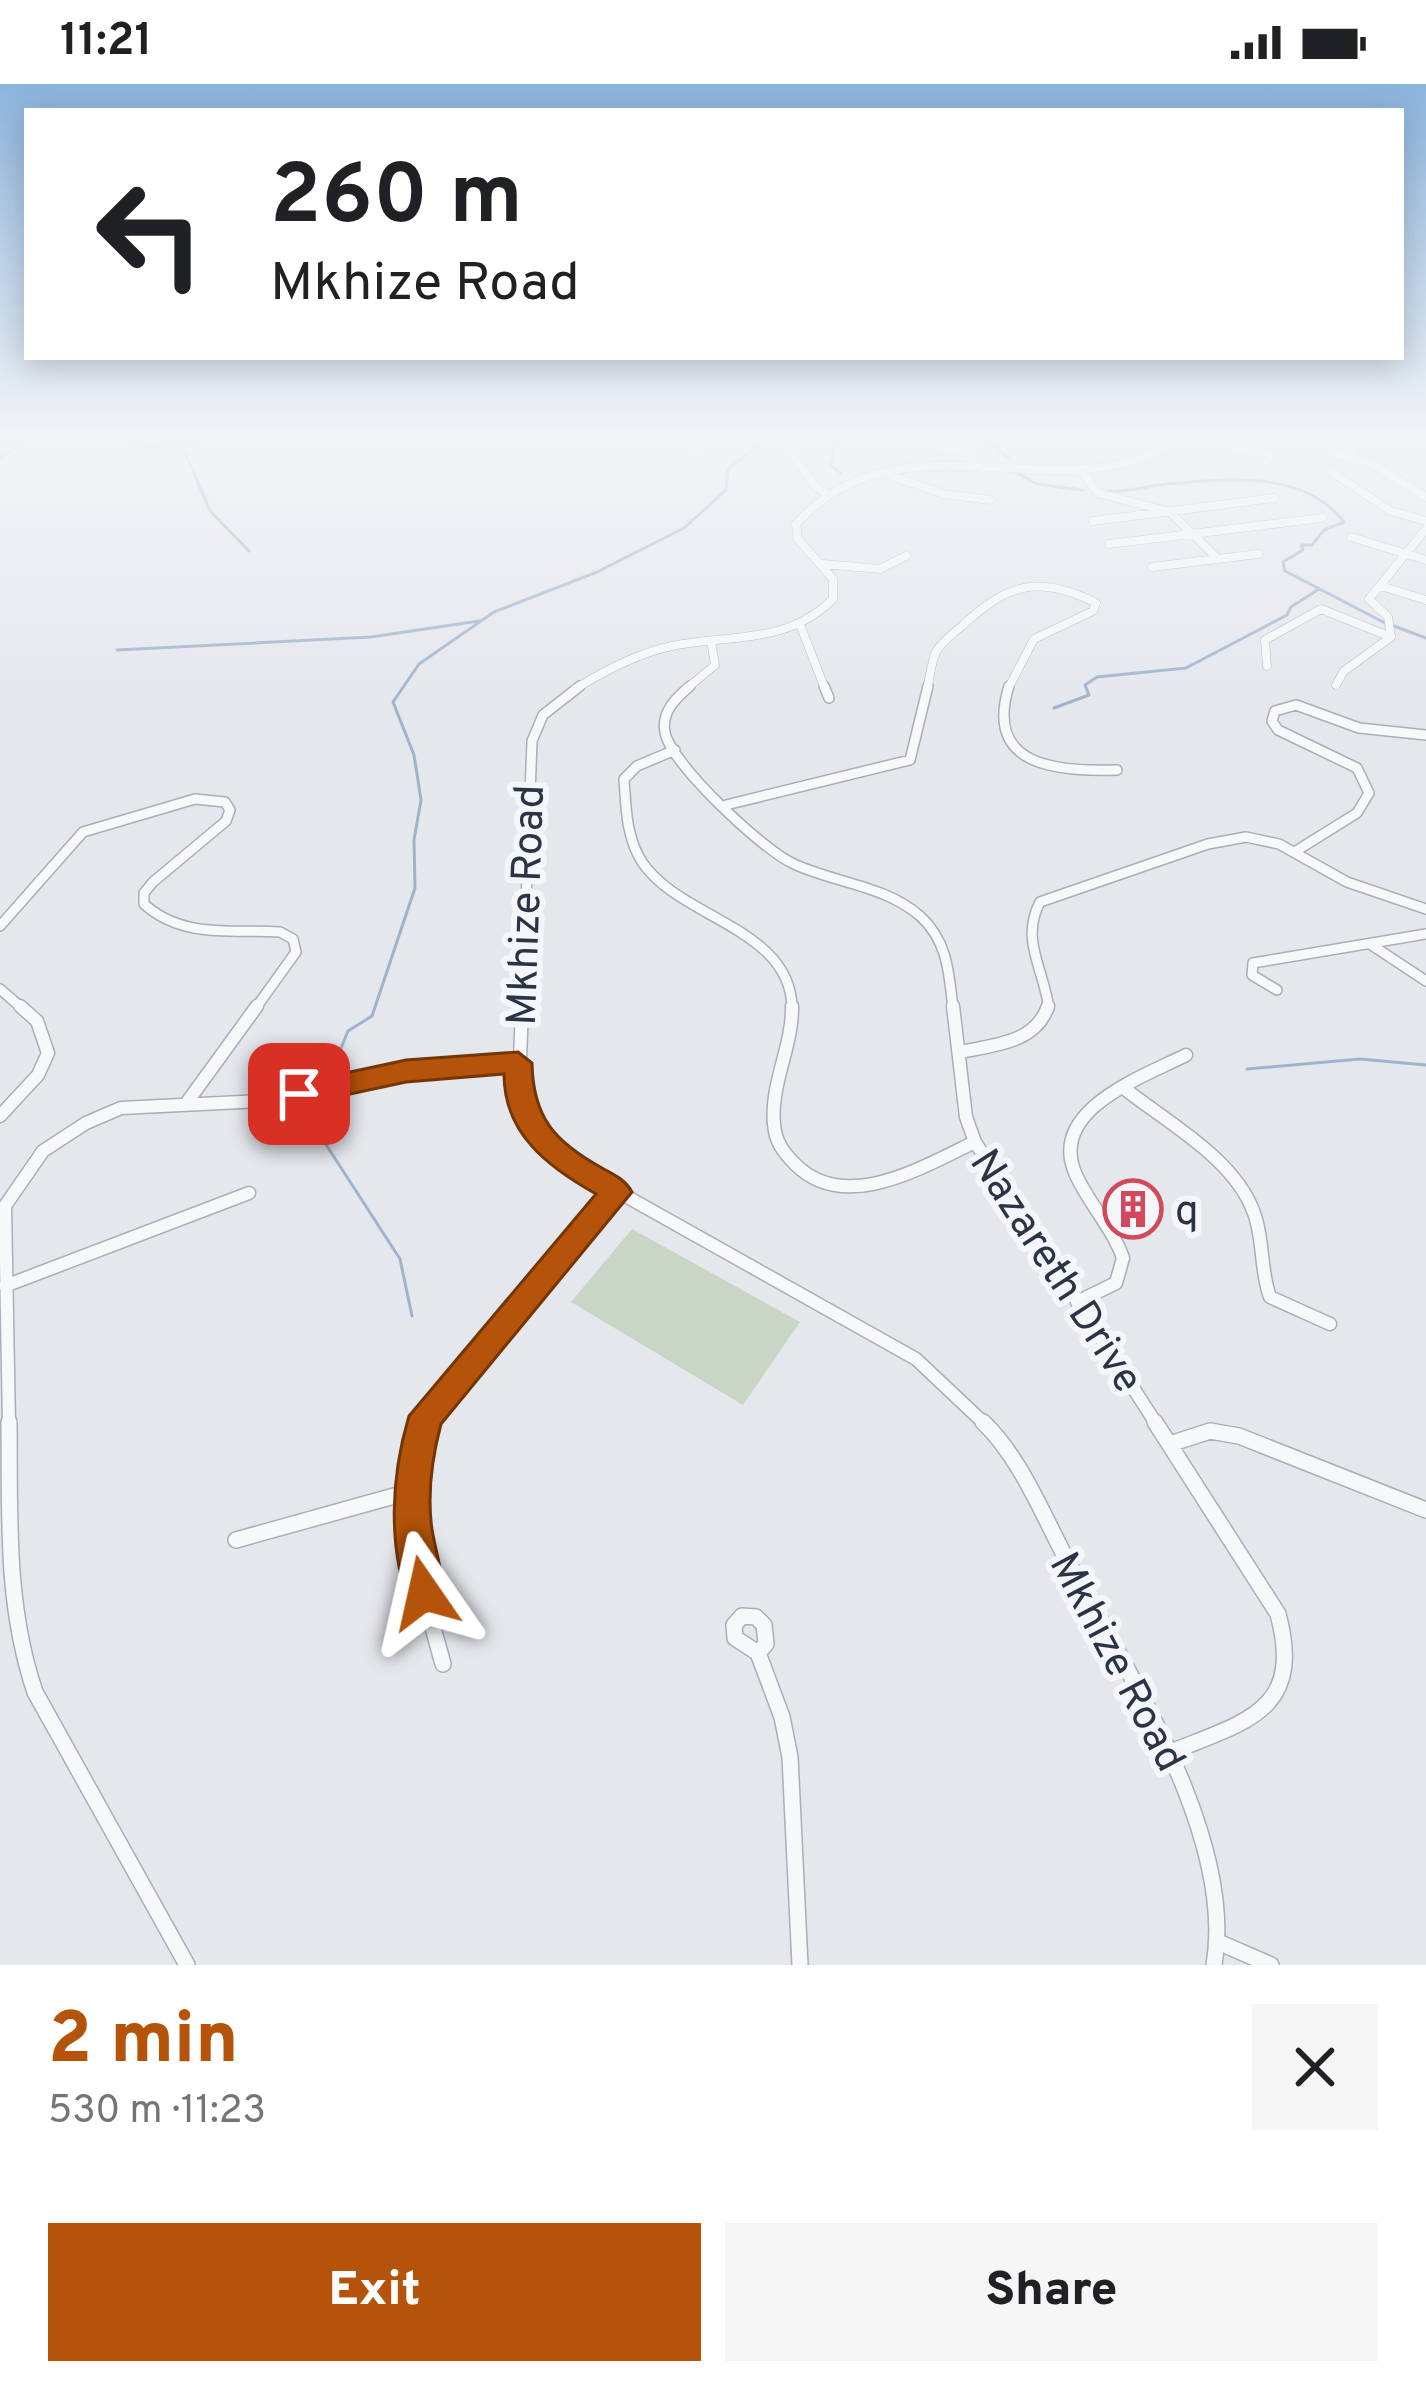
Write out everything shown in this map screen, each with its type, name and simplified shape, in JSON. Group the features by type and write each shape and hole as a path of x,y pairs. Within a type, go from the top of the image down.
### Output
{"street":[{"path":"797,529 798,539 832,579 833,599 801,627 829,698"},
{"path":"1188,529 1218,559"},
{"path":"1109,544 1271,529"},
{"path":"1391,637 1388,617 1372,606 1370,597 1423,529"},
{"path":"1351,537 1426,560"},
{"path":"1152,567 1258,554"},
{"path":"821,564 880,569 905,556"},
{"path":"1381,586 1426,600"},
{"path":"726,805 910,760 934,657 994,596 1014,587 1055,589 1096,603 1093,611 1052,626 1030,644 1007,688 998,720 1017,751 1035,762 1072,770 1117,770"},
{"path":"1267,665 1265,640 1321,609 1391,637"},
{"name":"Mkhize Road","path":"801,627 766,636 668,647 636,658 556,703 535,728 518,1088 531,1129 574,1167 916,1358 966,1402 1021,1476 1171,1752 1208,1863 1218,1942 1214,1965"},
{"path":"1336,685 1347,669 1358,666 1391,637"},
{"path":"711,641 715,665 673,701 663,719 665,736 674,750 638,766 624,779 628,828 638,856 666,889 756,946 787,980 791,1020 770,1122 779,1147 814,1178 858,1186 878,1184 974,1142"},
{"path":"1296,851 1309,837 1361,811 1369,793 1357,768 1278,730 1272,721 1275,711 1296,704 1359,728 1426,735"},
{"name":"Nazareth Drive","path":"674,750 778,856 898,902 933,928 947,956 966,1118 974,1142 1278,1614 1288,1660 1277,1698 1266,1709 1171,1752"},
{"path":"0,926 83,832 195,800 225,802 230,810 226,821 153,882 144,893 144,904 163,921 190,929 280,932 293,940 296,952 188,1101"},
{"path":"960,1052 1021,1039 1041,1023 1052,993 1029,944 1028,924 1034,909 1049,897 1225,840 1261,839 1296,851 1347,882 1426,909"},
{"path":"1277,990 1252,975 1253,963 1426,934"},
{"path":"1370,944 1426,981"},
{"path":"0,989 37,1021 49,1053 38,1075 0,1116"},
{"path":"1077,1302 1116,1283 1124,1258 1073,1169 1070,1135 1087,1112 1186,1055"},
{"path":"187,1965 35,1692 18,1642 13,1606 3,1206 32,1163 74,1130 122,1108 188,1101 260,1101 422,1069 518,1063"},
{"path":"1125,1088 1227,1173 1246,1195 1255,1215 1266,1292 1330,1324"},
{"path":"442,1664 413,1538 412,1491 419,1436 431,1407 616,1192"},
{"path":"5,1286 249,1193"},
{"path":"1170,1444 1210,1431 1239,1436 1426,1510"},
{"path":"236,1540 412,1491"},
{"path":"758,1653 790,1757 800,1965"},
{"path":"1218,1942 1271,1965"}],"green space":[{"path":"632,1229 800,1322 743,1405 571,1302"}],"waterway":[{"path":"227,529 249,551"},
{"path":"326,1085 348,1031 372,1016 415,888 414,840 421,800 414,755 393,702 419,664 494,612 597,572 682,529"},
{"path":"1327,529 1312,545 1301,545 1303,550 1283,562 1285,571 1387,624"},
{"path":"1054,708 1089,695 1085,685 1097,677 1186,668 1287,615 1291,607 1319,589"},
{"path":"117,650 371,637 479,621"},
{"path":"1394,626 1426,638"},
{"path":"1247,1069 1360,1059 1426,1065"},
{"path":"323,1094 314,1126 400,1259 412,1316"}],"place":[{"name":"q","path":"1133,1209"}],"route":[{"path":"299,1094 406,1071 518,1063 518,1088 531,1129 548,1148 616,1192 426,1416 412,1491 413,1538 424,1593"}]}
